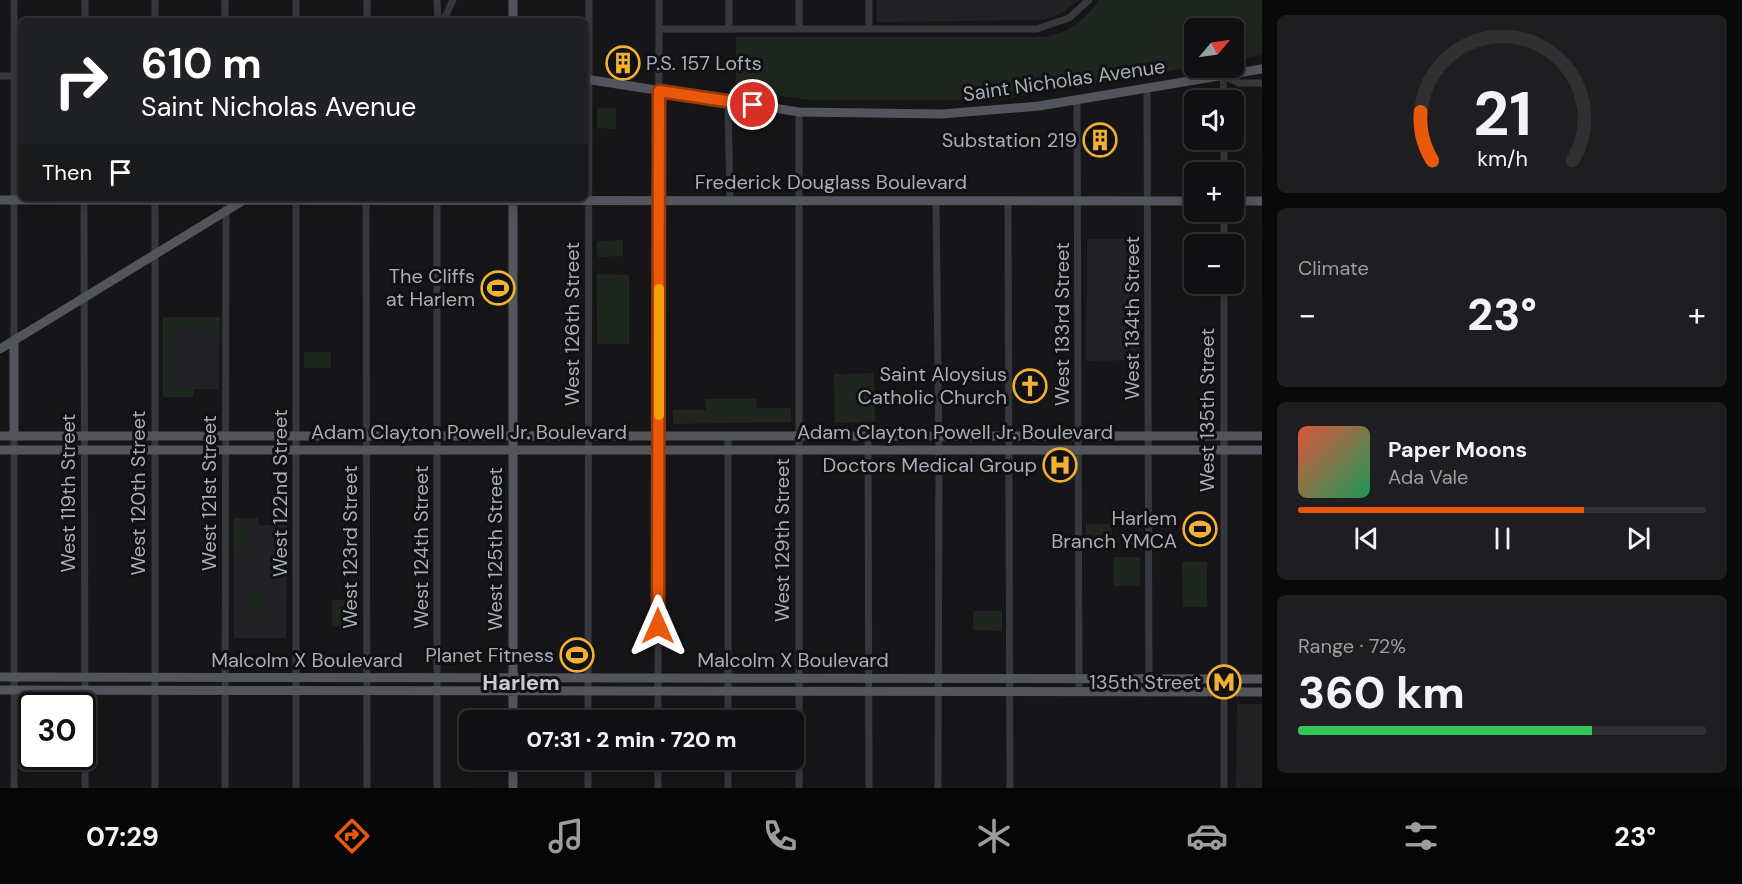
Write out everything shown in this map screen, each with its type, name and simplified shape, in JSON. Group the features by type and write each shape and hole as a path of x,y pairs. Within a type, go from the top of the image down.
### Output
{"main road":[{"path":"513,0 513,18"},
{"name":"Saint Nicholas Avenue","path":"1244,72 1262,69"},
{"name":"Saint Nicholas Avenue","path":"588,79 799,112 954,113 1007,110 1211,78"},
{"name":"Frederick Douglass Boulevard","path":"0,200 18,200"},
{"name":"Frederick Douglass Boulevard","path":"588,200 1184,201"},
{"path":"0,349 243,201"},
{"name":"West 125th Street","path":"513,201 513,710"},
{"path":"1244,201 1262,201"},
{"path":"14,341 14,436"},
{"name":"Adam Clayton Powell Jr. Boulevard","path":"0,436 1262,436"},
{"name":"Adam Clayton Powell Jr. Boulevard","path":"0,450 1262,450"},
{"name":"Malcolm X Boulevard","path":"0,677 1262,679"},
{"name":"Malcolm X Boulevard","path":"0,690 1262,692"},
{"path":"513,770 513,788"}],"street":[{"path":"14,0 17,76 14,341"},
{"path":"85,0 85,18"},
{"path":"155,0 155,18"},
{"path":"225,0 225,18"},
{"path":"296,0 296,18"},
{"path":"367,0 367,18"},
{"path":"437,0 438,18"},
{"path":"444,18 453,0"},
{"name":"West 126th Street","path":"588,40 589,0"},
{"path":"658,710 659,0"},
{"path":"729,0 729,29"},
{"path":"799,0 799,29"},
{"path":"869,0 869,29"},
{"path":"659,29 1037,29 1069,18 1089,0"},
{"path":"0,76 17,76"},
{"path":"1228,78 1239,83 1262,83"},
{"name":"West 134th Street","path":"1147,89 1149,691"},
{"name":"West 133rd Street","path":"1077,100 1079,691"},
{"path":"728,102 730,200"},
{"name":"West 129th Street","path":"799,112 799,788"},
{"name":"West 126th Street","path":"588,200 588,710"},
{"path":"936,200 939,450 938,788"},
{"name":"West 119th Street","path":"84,201 86,298 85,788"},
{"name":"West 120th Street","path":"155,201 155,788"},
{"name":"West 121st Street","path":"225,201 225,788"},
{"name":"West 122nd Street","path":"296,201 296,788"},
{"name":"West 123rd Street","path":"366,201 367,788"},
{"name":"West 124th Street","path":"437,201 437,788"},
{"path":"1008,201 1010,788"},
{"name":"West 135th Street","path":"1224,294 1224,788"},
{"path":"14,436 14,788"},
{"path":"728,436 728,710"},
{"path":"868,436 869,788"},
{"path":"588,770 588,788"},
{"path":"658,770 658,788"},
{"path":"728,770 728,788"}],"shaded area":[{"path":"877,0 1079,0 1060,14 1042,20 877,22"},
{"path":"1099,0 1262,0 1262,55 1244,58 1244,18 1184,18 1184,69 999,100 809,100 736,89 736,37 1043,37 1068,29 1088,13"},
{"path":"597,108 616,108 616,129 597,128"},
{"path":"1087,239 1140,239 1140,360 1086,361"},
{"path":"623,240 623,256 597,257 597,241"},
{"path":"597,274 629,275 629,344 597,344"},
{"path":"163,317 220,317 219,389 194,389 193,397 163,397"},
{"path":"163,317 220,317 219,332 172,333 172,388 193,389 193,397 163,397"},
{"path":"304,352 331,352 331,368 304,368"},
{"path":"874,373 875,422 835,423 834,374"},
{"path":"706,399 756,399 757,408 791,408 791,422 673,424 673,410 706,410"},
{"path":"234,518 258,518 259,525 287,525 286,638 234,638"},
{"path":"234,518 250,518 250,552 234,552"},
{"path":"1086,524 1112,524 1112,543 1087,543"},
{"path":"1113,557 1140,557 1140,586 1114,586"},
{"path":"1182,562 1207,562 1207,607 1183,607"},
{"path":"246,592 262,592 262,619 246,619"},
{"path":"332,600 359,600 359,626 332,626"},
{"path":"973,611 1002,611 1002,631 973,630"},
{"path":"1237,704 1262,704 1262,788 1236,788"}],"slow traffic":[{"path":"659,289 659,415"}],"place":[{"name":"P.S. 157 Lofts","path":"623,63"},
{"name":"Substation 219","path":"1100,140"},
{"name":"The Cliffs at Harlem","path":"498,288"},
{"name":"Saint Aloysius Catholic Church","path":"1030,386"},
{"name":"Doctors Medical Group","path":"1060,465"},
{"name":"Harlem Branch YMCA","path":"1200,529"},
{"name":"Planet Fitness","path":"577,655"},
{"name":"135th Street","path":"1224,682"}],"district":[{"name":"Harlem","path":"521,682"}],"route":[{"path":"658,626 659,91 753,105"}]}
